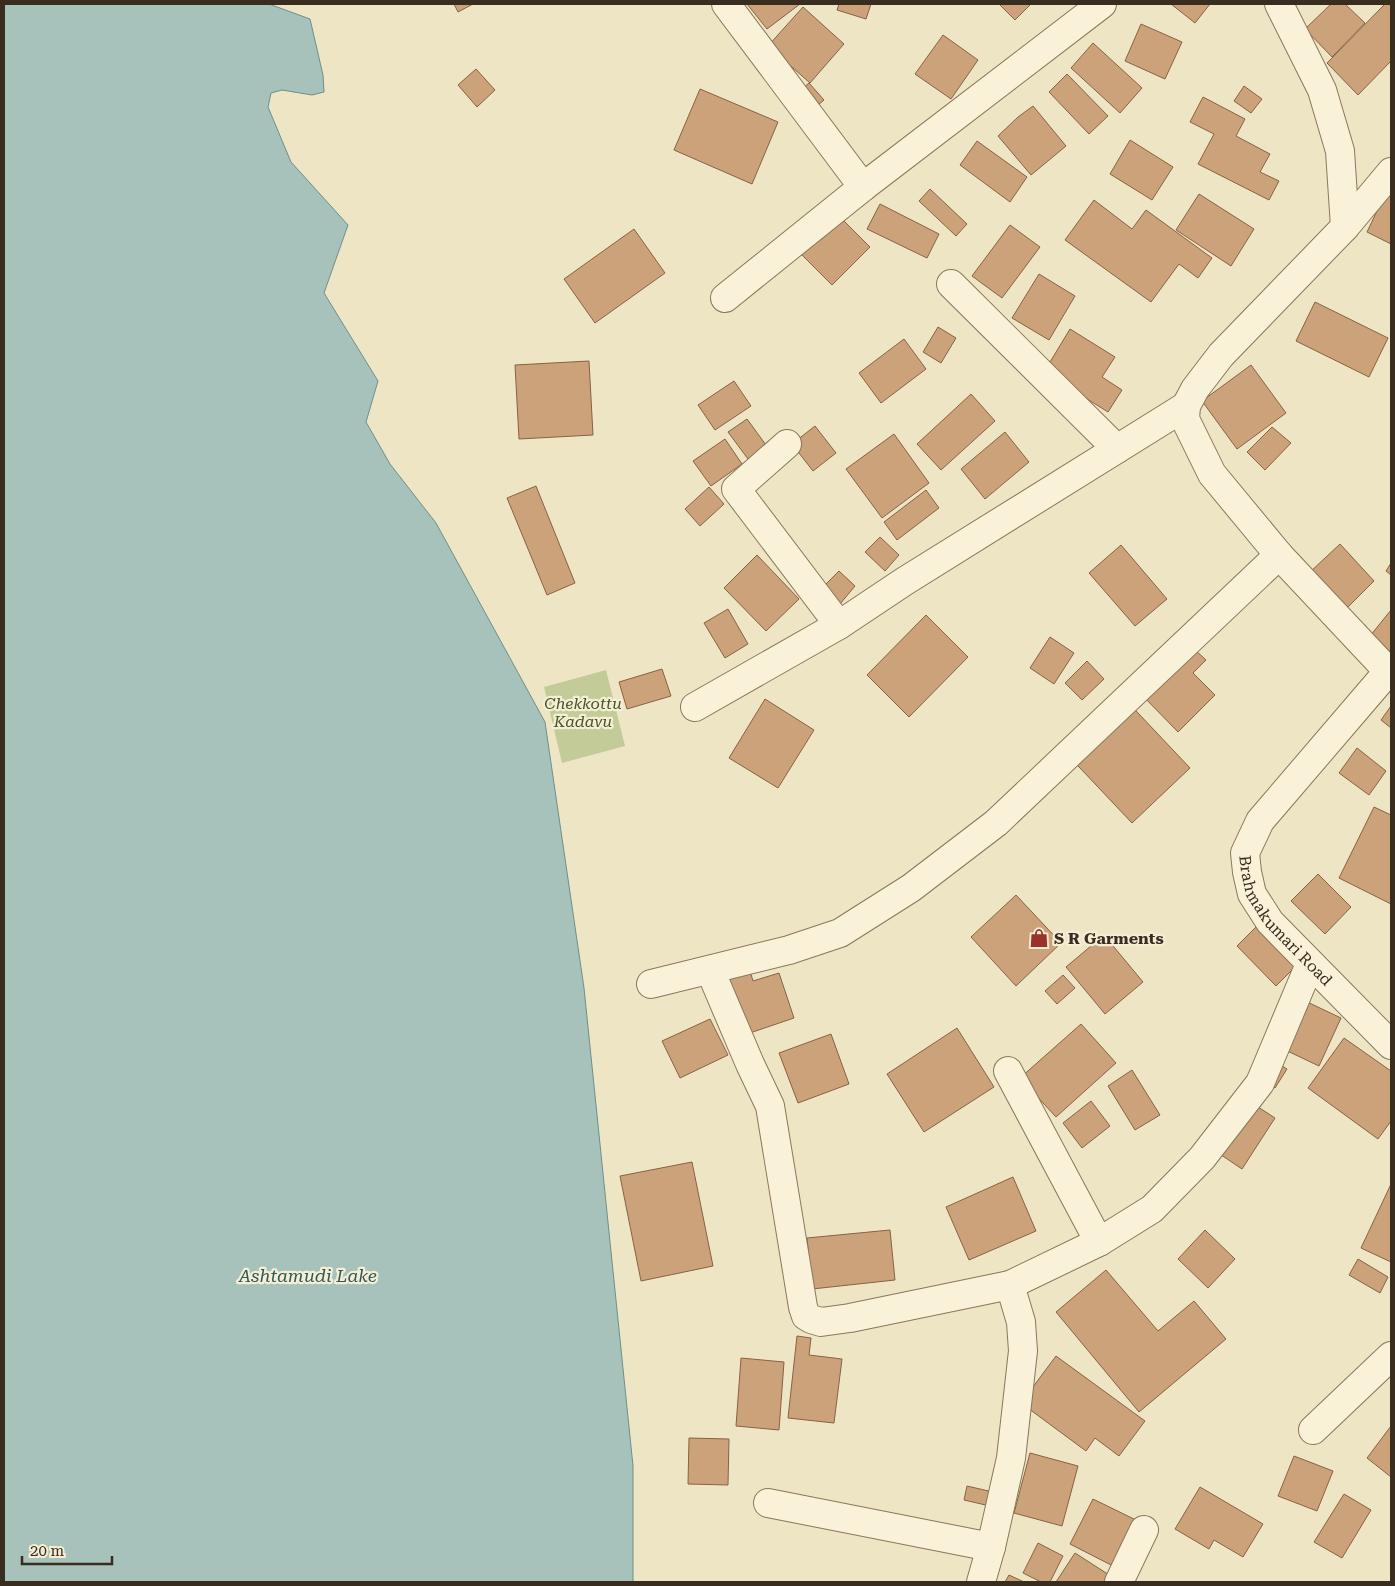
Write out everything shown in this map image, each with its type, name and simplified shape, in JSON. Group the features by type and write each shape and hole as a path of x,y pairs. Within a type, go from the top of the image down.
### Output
{"street":[{"path":"726,4 863,187"},
{"path":"725,298 863,187 1102,4"},
{"path":"1279,4 1322,90 1340,151 1345,227"},
{"path":"1390,669 1279,555 1212,474 1185,419 1186,406 1194,389 1221,354 1345,227 1391,172"},
{"path":"951,284 1117,449"},
{"path":"695,707 839,625 905,581 1186,406"},
{"path":"787,444 736,489 839,625"},
{"path":"651,984 790,950 840,932 911,888 996,823 1279,555"},
{"name":"Brahmakumari Road","path":"1390,669 1260,821 1246,853 1247,872 1252,894 1270,922 1391,1045"},
{"path":"710,970 770,1106 803,1306 806,1316 821,1322 1010,1286 1099,1242 1152,1208 1202,1158 1260,1083 1310,964"},
{"path":"1008,1071 1099,1242"},
{"path":"980,1582 991,1547 1011,1458 1023,1351 1021,1322 1010,1286"},
{"path":"1313,1430 1391,1356"},
{"path":"768,1503 991,1547"},
{"path":"1118,1582 1144,1530"}],"green space":[{"name":"Chekkottu Kadavu","path":"606,670 625,746 562,763 544,687"}],"water":[{"name":"Ashtamudi Lake","path":"4,4 269,4 310,19 323,75 324,92 312,95 282,90 271,93 268,107 291,162 348,225 324,293 378,381 366,422 390,464 436,523 545,722 584,988 633,1466 633,1582 4,1582"}],"building":[{"path":"454,4 473,4 458,12"},
{"path":"747,4 800,4 767,29"},
{"path":"839,4 871,4 866,19 837,10"},
{"path":"999,4 1031,4 1015,20"},
{"path":"1171,4 1210,4 1195,23"},
{"path":"1331,4 1345,4 1365,23 1332,57 1305,29"},
{"path":"1385,4 1391,4 1391,61 1358,95 1327,63"},
{"path":"803,7 844,44 810,83 768,46"},
{"path":"1141,24 1182,42 1165,79 1125,61"},
{"path":"943,35 978,60 951,99 915,74"},
{"path":"1093,43 1142,88 1120,113 1071,68"},
{"path":"476,69 495,90 477,107 458,85"},
{"path":"1067,74 1108,116 1089,134 1049,92"},
{"path":"809,83 824,100 809,113 794,96"},
{"path":"1244,86 1262,99 1251,113 1234,101"},
{"path":"700,89 778,122 752,184 674,150"},
{"path":"1203,97 1245,119 1236,136 1270,154 1260,172 1279,181 1269,200 1198,164 1214,134 1190,122"},
{"path":"1033,106 1066,146 1031,175 998,136"},
{"path":"1130,140 1173,167 1152,200 1110,174"},
{"path":"977,141 1027,177 1010,202 960,165"},
{"path":"930,189 967,224 956,236 919,201"},
{"path":"1387,190 1391,192 1391,244 1367,232"},
{"path":"1199,194 1254,229 1231,266 1176,230"},
{"path":"1094,200 1132,229 1146,210 1212,258 1198,278 1179,264 1151,302 1065,240"},
{"path":"880,204 939,234 927,258 867,229"},
{"path":"838,215 870,247 832,285 800,253"},
{"path":"1010,225 1040,247 1002,298 972,276"},
{"path":"634,229 665,273 595,323 564,279"},
{"path":"1039,274 1075,296 1049,340 1012,318"},
{"path":"1315,302 1388,338 1369,377 1296,341"},
{"path":"938,327 956,338 941,363 923,352"},
{"path":"1070,329 1115,357 1102,377 1122,390 1108,412 1044,372"},
{"path":"904,339 926,369 881,403 859,373"},
{"path":"589,361 593,435 519,439 515,365"},
{"path":"1251,365 1286,413 1237,449 1202,401"},
{"path":"734,381 751,406 715,430 698,405"},
{"path":"971,394 995,421 941,470 917,444"},
{"path":"747,419 766,445 748,459 728,432"},
{"path":"815,426 836,453 813,471 792,444"},
{"path":"1272,427 1291,443 1265,470 1247,452"},
{"path":"1005,432 1029,462 985,499 961,469"},
{"path":"894,434 929,483 882,518 846,469"},
{"path":"725,439 742,464 711,486 693,461"},
{"path":"536,486 575,583 547,595 507,498"},
{"path":"709,487 724,504 700,526 685,509"},
{"path":"926,490 939,508 897,540 884,522"},
{"path":"880,537 899,555 885,571 865,552"},
{"path":"1340,544 1374,581 1345,610 1309,573"},
{"path":"1121,545 1167,599 1135,626 1089,573"},
{"path":"757,555 799,599 766,631 724,588"},
{"path":"1391,563 1391,575 1386,571"},
{"path":"839,571 855,586 840,604 822,588"},
{"path":"728,609 748,644 725,658 704,623"},
{"path":"1391,610 1391,652 1370,636"},
{"path":"926,615 968,657 909,717 867,675"},
{"path":"1050,637 1074,653 1054,684 1030,668"},
{"path":"1194,649 1206,660 1193,673 1215,695 1178,732 1140,693"},
{"path":"1087,661 1104,679 1082,700 1065,683"},
{"path":"662,669 671,696 627,709 619,682"},
{"path":"1121,695 1190,768 1132,823 1063,750"},
{"path":"765,699 814,730 778,788 729,758"},
{"path":"1391,706 1391,728 1381,720"},
{"path":"1357,748 1386,771 1369,795 1339,773"},
{"path":"1374,807 1391,815 1391,904 1339,878"},
{"path":"1318,874 1351,907 1325,934 1291,901"},
{"path":"1016,895 1061,943 1016,986 971,937"},
{"path":"1258,925 1297,965 1276,986 1237,946"},
{"path":"1104,935 1143,982 1105,1014 1066,967"},
{"path":"748,964 753,981 779,973 794,1018 741,1036 720,974"},
{"path":"1063,975 1075,988 1057,1004 1045,991"},
{"path":"1301,999 1341,1018 1319,1066 1279,1047"},
{"path":"710,1019 728,1055 680,1078 662,1041"},
{"path":"1081,1024 1116,1063 1056,1117 1020,1078"},
{"path":"957,1028 994,1087 924,1132 887,1074"},
{"path":"831,1034 849,1084 798,1103 779,1053"},
{"path":"1344,1038 1391,1071 1391,1121 1378,1139 1308,1088"},
{"path":"1272,1060 1287,1069 1275,1088 1261,1079"},
{"path":"1132,1070 1160,1115 1135,1130 1108,1086"},
{"path":"1235,1092 1275,1118 1242,1169 1202,1142"},
{"path":"1091,1101 1110,1126 1082,1148 1063,1123"},
{"path":"692,1162 713,1266 641,1281 620,1176"},
{"path":"1013,1177 1036,1231 969,1260 946,1207"},
{"path":"1391,1184 1391,1262 1361,1248"},
{"path":"890,1230 895,1280 812,1289 807,1238"},
{"path":"1205,1230 1235,1259 1208,1288 1178,1259"},
{"path":"1358,1259 1388,1277 1380,1293 1349,1275"},
{"path":"1106,1270 1158,1331 1194,1301 1226,1339 1139,1412 1056,1312"},
{"path":"797,1336 811,1338 809,1355 842,1359 834,1423 788,1418"},
{"path":"1056,1356 1145,1421 1119,1456 1095,1438 1086,1451 1021,1403"},
{"path":"741,1358 784,1362 779,1430 736,1426"},
{"path":"1391,1426 1391,1477 1367,1458"},
{"path":"689,1438 729,1439 728,1485 688,1484"},
{"path":"1030,1453 1078,1466 1062,1526 1014,1513"},
{"path":"1294,1456 1333,1471 1317,1511 1278,1496"},
{"path":"967,1486 993,1492 990,1506 964,1500"},
{"path":"1200,1487 1263,1524 1243,1557 1214,1540 1209,1549 1175,1529"},
{"path":"1344,1494 1371,1510 1342,1558 1314,1542"},
{"path":"1093,1499 1136,1520 1113,1566 1070,1544"},
{"path":"1038,1543 1063,1556 1050,1582 1041,1582 1023,1573"},
{"path":"1075,1553 1117,1580 1116,1582 1056,1582"},
{"path":"1009,1575 1024,1582 1005,1582"}],"place":[{"name":"S R Garments","path":"1039,938"}]}
